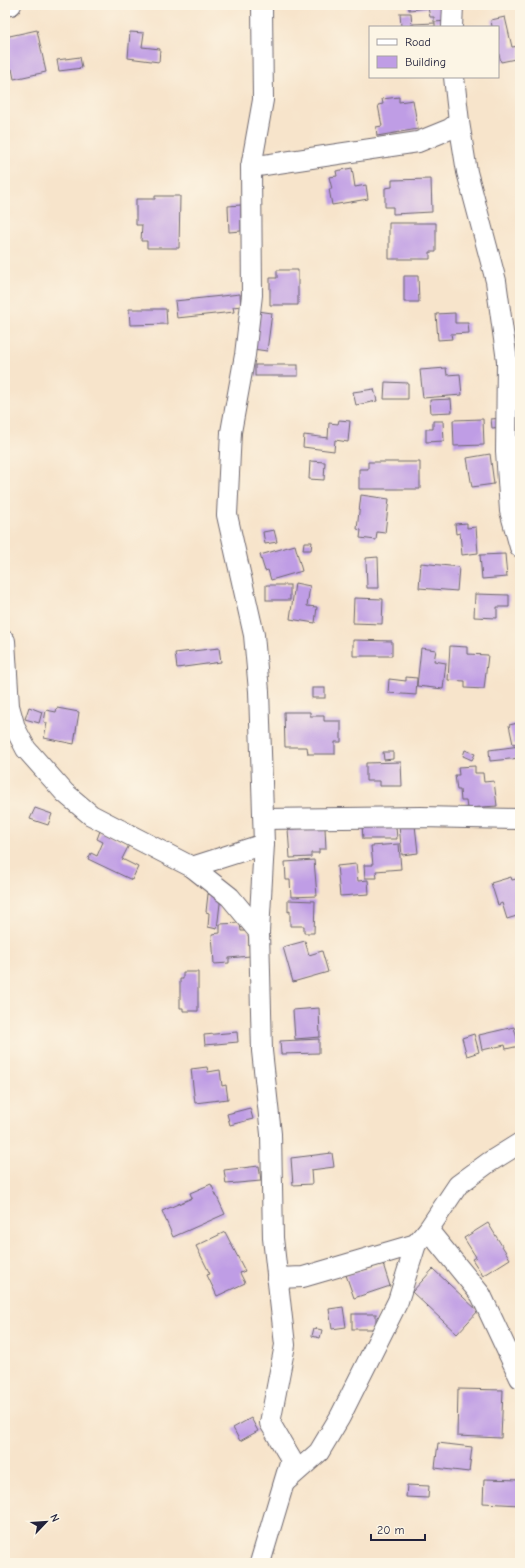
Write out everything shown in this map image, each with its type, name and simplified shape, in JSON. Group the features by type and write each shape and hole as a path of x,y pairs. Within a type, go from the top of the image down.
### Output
{"street":[{"path":"5,6 11,5"},
{"path":"260,1563 291,1459 270,1423 286,1345 273,1238 271,1134 262,1051 259,932 264,819 259,691 254,635 227,515 231,432 245,355 252,295 251,167 263,100 262,5"},
{"path":"452,26 453,5"},
{"path":"454,78 467,172 496,281 514,359 506,451 510,511 520,547"},
{"path":"251,167 418,142 450,129 459,122"},
{"path":"5,641 10,706 15,728 26,749 65,793 91,815 192,868 230,897 259,932"},
{"path":"264,819 421,817 520,819"},
{"path":"192,868 264,844"},
{"path":"285,1482 319,1452 340,1417 398,1301 422,1237 458,1185 488,1163 520,1143"},
{"path":"277,1278 303,1277 422,1237"},
{"path":"422,1237 481,1295 520,1378"}],"building":[{"path":"409,5 445,5 448,21 434,22 434,17 430,17 428,8 409,10"},
{"path":"400,13 411,13 412,26 401,26"},
{"path":"505,17 512,47 520,46 520,58 501,62 499,55 499,26 492,26 491,20"},
{"path":"435,23 435,26 413,26 413,24"},
{"path":"37,30 46,72 14,79 12,69 5,70 5,37"},
{"path":"130,32 144,33 142,47 160,49 159,62 128,58"},
{"path":"80,57 82,68 59,71 57,60"},
{"path":"399,97 399,102 413,100 418,129 377,136 376,127 382,126 378,105 383,104 382,99"},
{"path":"352,168 355,187 366,185 368,199 332,205 329,189 332,189 329,177 337,176 336,171"},
{"path":"431,179 432,212 393,214 393,207 385,207 385,188 392,187 392,180"},
{"path":"155,196 180,196 179,248 147,248 147,241 141,241 142,225 136,225 136,199 155,199"},
{"path":"241,205 241,231 229,232 228,206"},
{"path":"389,223 436,223 436,252 430,252 430,259 389,259"},
{"path":"277,270 298,270 298,305 270,305 270,278 277,278"},
{"path":"404,276 418,276 419,302 404,302"},
{"path":"240,294 241,306 233,307 234,312 177,318 175,301"},
{"path":"129,309 166,309 167,324 130,325"},
{"path":"258,311 272,313 267,351 253,349"},
{"path":"455,313 455,323 468,323 469,333 451,334 452,339 438,340 436,314"},
{"path":"255,365 298,365 298,376 255,376"},
{"path":"446,368 447,375 460,374 462,395 423,398 420,370"},
{"path":"385,382 408,383 408,399 384,399"},
{"path":"374,389 377,401 356,405 353,392"},
{"path":"451,399 452,412 431,413 430,400"},
{"path":"503,418 503,427 492,428 491,419"},
{"path":"483,419 484,445 454,446 453,420"},
{"path":"339,420 350,421 348,442 335,440 334,451 303,447 304,435 328,438 329,423 338,424"},
{"path":"433,421 443,421 444,441 426,442 426,429 433,429"},
{"path":"490,454 494,484 472,487 467,458"},
{"path":"310,461 325,462 324,480 309,479"},
{"path":"368,462 420,462 420,489 359,489 359,469 368,469"},
{"path":"361,495 389,499 385,533 377,532 376,540 360,538 361,530 357,529"},
{"path":"467,523 467,528 476,527 478,553 462,555 460,533 456,534 455,524"},
{"path":"274,530 277,542 265,544 263,532"},
{"path":"304,542 312,542 311,550 303,550"},
{"path":"295,545 302,571 271,580 268,570 265,571 260,555"},
{"path":"505,554 507,577 482,579 480,555"},
{"path":"378,557 379,588 367,588 366,558"},
{"path":"421,563 459,567 457,591 419,588"},
{"path":"295,583 310,586 307,606 317,607 315,623 290,619"},
{"path":"266,585 290,585 290,600 266,600"},
{"path":"475,594 509,595 509,607 497,607 497,618 474,617"},
{"path":"354,598 383,599 382,624 353,623"},
{"path":"353,640 392,641 392,656 353,656"},
{"path":"450,646 467,647 467,654 488,655 484,689 465,688 465,681 448,680"},
{"path":"219,648 221,662 177,668 175,653"},
{"path":"421,648 436,650 434,661 446,663 443,689 417,686"},
{"path":"406,677 417,678 416,695 388,693 389,679 406,681"},
{"path":"312,688 325,688 325,698 312,698"},
{"path":"29,707 42,712 39,723 25,719"},
{"path":"57,708 79,712 74,744 44,738 47,723 44,722 46,710 56,712"},
{"path":"284,712 310,712 310,716 324,716 324,721 341,721 341,742 335,742 335,754 308,754 307,747 285,747"},
{"path":"518,723 520,743 513,744 509,725"},
{"path":"520,746 520,758 490,761 489,750"},
{"path":"465,750 475,754 472,760 463,756"},
{"path":"383,752 393,752 393,759 384,760"},
{"path":"401,762 402,786 380,786 380,781 366,781 366,763"},
{"path":"475,766 475,773 483,773 484,782 494,781 497,806 467,808 466,801 461,801 460,790 457,790 455,775 459,775 458,767"},
{"path":"35,808 52,814 48,825 30,819"},
{"path":"392,823 392,828 396,827 397,839 363,839 362,824"},
{"path":"415,825 418,853 402,855 399,826"},
{"path":"325,828 326,849 319,849 319,853 311,853 311,857 290,858 288,829"},
{"path":"100,831 129,845 122,859 138,867 132,880 88,859 91,853 97,856 103,842 97,839"},
{"path":"399,844 401,869 376,871 377,878 365,878 364,865 373,865 371,846"},
{"path":"314,860 317,896 291,897 290,880 286,880 285,862"},
{"path":"356,864 358,881 368,880 369,894 340,896 337,866"},
{"path":"511,877 512,880 520,878 520,915 507,919 502,903 498,905 491,883"},
{"path":"208,894 221,895 217,929 208,927 209,913 206,912"},
{"path":"288,900 315,901 314,933 304,933 304,926 290,926"},
{"path":"240,923 241,931 248,931 250,956 229,958 229,963 214,964 212,934 220,933 220,924"},
{"path":"305,941 309,955 322,951 328,972 293,982 283,947"},
{"path":"183,972 198,972 198,1011 183,1011 183,1008 180,1008 180,979 183,979"},
{"path":"319,1008 320,1037 295,1039 293,1010"},
{"path":"514,1027 519,1046 506,1049 505,1045 482,1050 479,1035"},
{"path":"237,1032 238,1042 205,1045 204,1035"},
{"path":"474,1034 479,1052 467,1056 462,1038"},
{"path":"319,1039 319,1053 281,1054 280,1041"},
{"path":"207,1067 208,1072 220,1070 222,1086 226,1085 228,1099 195,1103 191,1069"},
{"path":"250,1108 253,1119 230,1125 227,1114"},
{"path":"332,1153 334,1167 311,1170 312,1184 293,1185 291,1158"},
{"path":"259,1166 261,1181 226,1184 224,1170"},
{"path":"211,1184 225,1214 173,1237 162,1211 192,1198 190,1193"},
{"path":"488,1223 510,1259 483,1276 472,1259 476,1257 464,1238"},
{"path":"225,1232 245,1271 240,1273 245,1283 217,1296 207,1275 210,1274 196,1246"},
{"path":"383,1264 390,1286 354,1298 346,1275"},
{"path":"433,1269 478,1311 457,1334 412,1292"},
{"path":"343,1307 346,1327 332,1329 329,1309"},
{"path":"352,1314 376,1314 376,1329 352,1329"},
{"path":"314,1328 322,1330 320,1338 312,1336"},
{"path":"458,1389 503,1390 501,1438 457,1436"},
{"path":"251,1418 258,1431 240,1441 233,1428"},
{"path":"438,1443 472,1447 469,1472 435,1468"},
{"path":"484,1479 520,1480 520,1505 483,1503"},
{"path":"407,1485 429,1486 428,1498 406,1497"}]}
